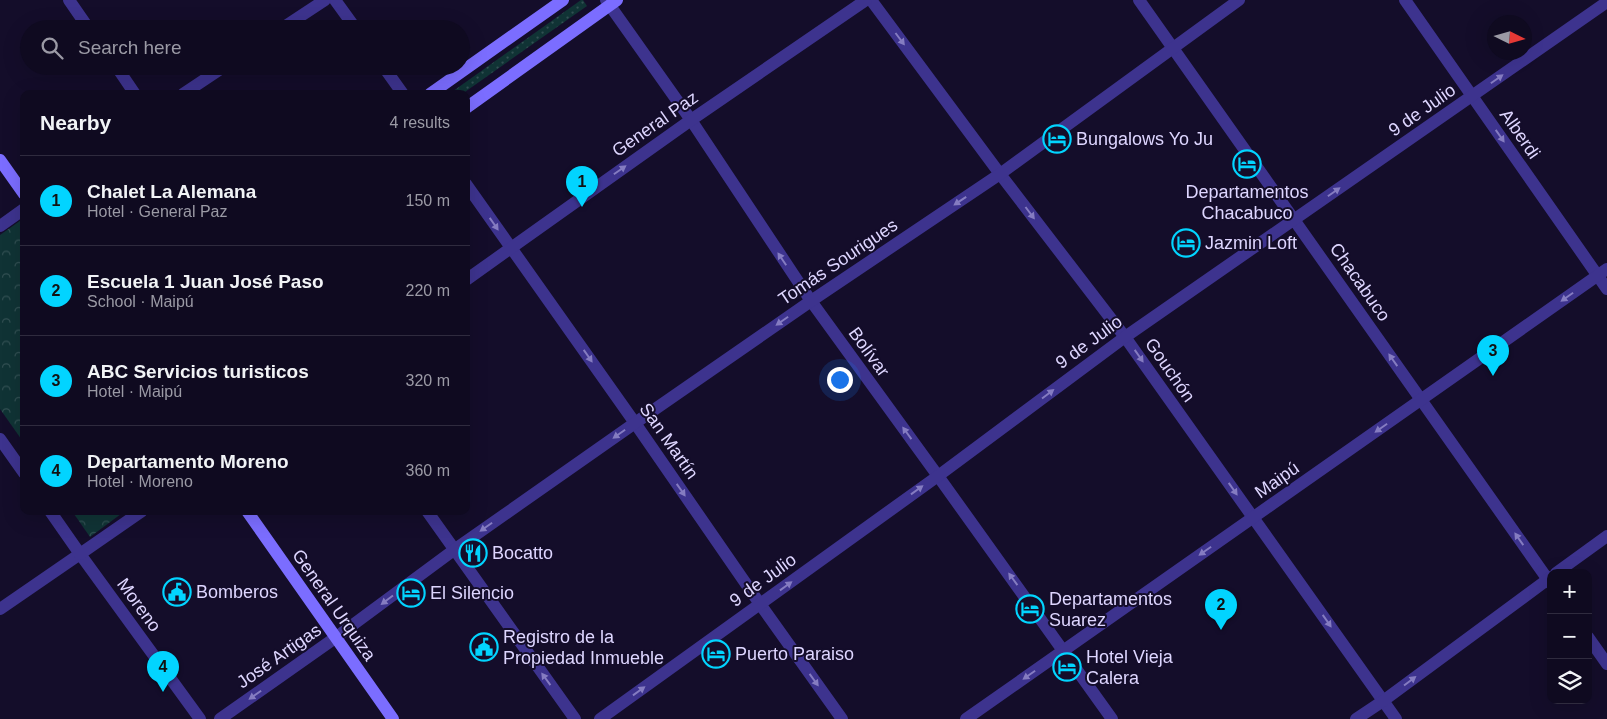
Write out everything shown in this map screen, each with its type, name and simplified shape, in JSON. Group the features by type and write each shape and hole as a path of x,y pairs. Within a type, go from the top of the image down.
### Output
{"main road":[{"path":"470,66 563,0"},
{"path":"470,105 611,2"},
{"path":"436,90 457,75"},
{"path":"0,160 20,188"},
{"name":"General Urquiza","path":"250,515 393,719"}],"street":[{"path":"69,0 83,20"},
{"path":"295,20 325,0"},
{"path":"335,0 349,20"},
{"name":"General Paz","path":"470,277 691,120 866,0"},
{"name":"Gouchón","path":"871,0 1000,174 1125,337 1396,719"},
{"name":"Chacabuco","path":"1140,0 1421,400 1547,573"},
{"name":"Tomás Sourigues","path":"454,550 811,301 1000,174 1238,0"},
{"name":"Alberdi","path":"1405,0 1472,96 1602,272 1607,289"},
{"name":"Bolívar","path":"611,2 811,301 1112,719"},
{"name":"9 de Julio","path":"600,719 938,476 1125,337 1607,2"},
{"path":"122,75 132,90"},
{"path":"189,90 212,75"},
{"path":"389,75 400,90"},
{"name":"San Martín","path":"470,190 842,719"},
{"path":"0,226 20,212"},
{"name":"Maipú","path":"966,719 1602,272"},
{"path":"0,439 20,467"},
{"name":"Moreno","path":"53,515 200,719"},
{"path":"0,609 136,515"},
{"path":"430,515 575,719"},
{"path":"1563,569 1607,536"},
{"name":"José Artigas","path":"220,719 335,638 454,550"},
{"path":"1356,719 1547,581"},
{"path":"1592,643 1607,664"}],"green space":[{"path":"583,0 587,6 468,90 455,90"},
{"path":"20,221 20,437 0,409 0,235"},
{"path":"75,515 120,515 90,537"}],"place":[{"name":"Bungalows Yo Ju","path":"1057,139"},
{"name":"Departamentos Chacabuco","path":"1247,164"},
{"name":"Chalet La Alemana","path":"582,207"},
{"name":"Jazmin Loft","path":"1186,243"},
{"name":"ABC Servicios turisticos","path":"1493,376"},
{"name":"Bocatto","path":"473,553"},
{"name":"Bomberos","path":"177,592"},
{"name":"El Silencio","path":"411,593"},
{"name":"Departamentos Suarez","path":"1030,609"},
{"name":"Escuela 1 Juan José Paso","path":"1221,630"},
{"name":"Registro de la Propiedad Inmueble","path":"484,647"},
{"name":"Puerto Paraiso","path":"716,654"},
{"name":"Hotel Vieja Calera","path":"1067,667"},
{"name":"Departamento Moreno","path":"163,692"}]}
